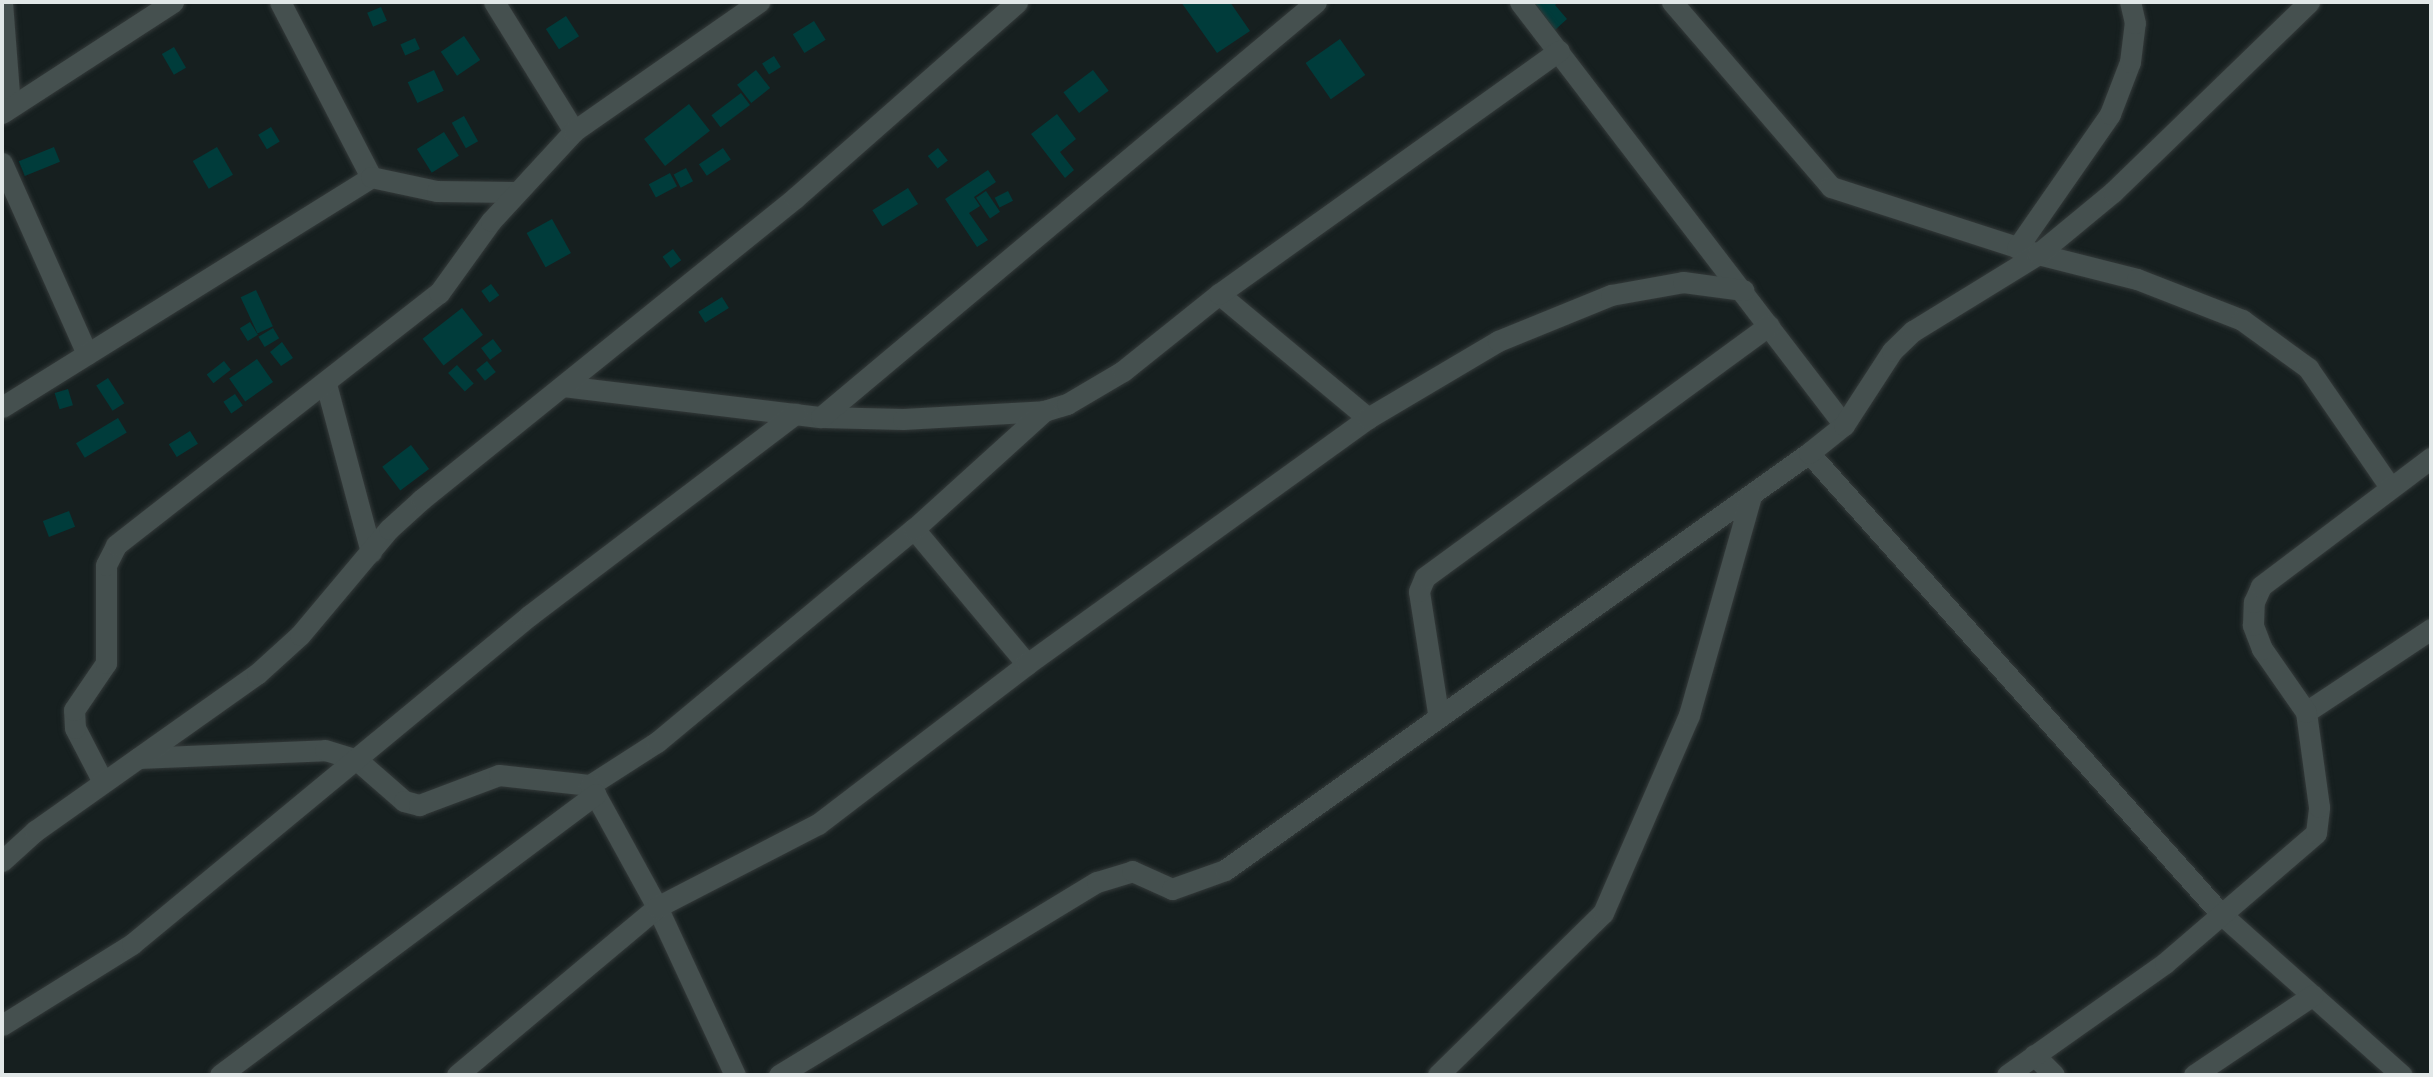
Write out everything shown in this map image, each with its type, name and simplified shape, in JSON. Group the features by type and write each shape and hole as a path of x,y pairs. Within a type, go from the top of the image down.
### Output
{"street":[{"path":"2,2 6,110"},
{"path":"6,110 173,2"},
{"path":"281,2 371,177"},
{"path":"494,2 575,131"},
{"path":"103,782 75,727 74,710 106,663 106,565 116,545 326,384 439,293 516,192 575,131 759,2"},
{"path":"2,861 103,782 257,674 300,635 371,552 422,499 795,198 1017,2"},
{"path":"821,417 1316,2"},
{"path":"1520,2 1844,425"},
{"path":"1671,2 1831,187 2017,248 2137,279 2242,320 2308,368 2390,487"},
{"path":"2017,248 2110,114 2130,62 2136,23 2130,2"},
{"path":"779,1075 1109,877 1132,871 1172,889 1225,870 1438,713 1751,496 1844,425 1892,351 1913,331 2038,254 2141,168 2309,2"},
{"path":"563,386 821,417 903,419 1044,411 1092,393 1219,294 1559,51"},
{"path":"2,163 86,354"},
{"path":"2,407 371,177 437,191 516,192"},
{"path":"457,1075 657,907 818,824 1027,664 1368,418 1498,341 1611,295 1684,282 1743,290"},
{"path":"1219,294 1368,418"},
{"path":"1438,713 1419,591 1425,577 1769,325"},
{"path":"326,384 371,552"},
{"path":"220,1075 657,742 914,529 1044,411"},
{"path":"2,1025 132,944 530,615 795,414"},
{"path":"1809,453 2221,914 2402,1075"},
{"path":"2007,1075 2133,988 2316,833 2319,807 2306,712 2262,649 2253,625 2254,603 2261,586 2431,458"},
{"path":"1438,1075 1603,913 1689,715 1751,496"},
{"path":"914,529 1027,664"},
{"path":"2306,712 2431,629"},
{"path":"137,758 325,750 357,760 404,801 419,805 499,775 593,790"},
{"path":"593,790 657,907 735,1075"},
{"path":"2194,1075 2313,995"},
{"path":"2034,1055 2054,1075"}],"building":[{"path":"1181,2 1230,2 1250,31 1217,53"},
{"path":"1534,2 1559,2 1555,5 1567,19 1555,30"},
{"path":"381,7 387,21 373,27 367,13"},
{"path":"566,16 579,36 559,49 546,29"},
{"path":"814,21 826,40 804,53 793,34"},
{"path":"464,36 480,60 457,76 441,52"},
{"path":"415,38 420,49 405,55 400,45"},
{"path":"1340,39 1365,75 1331,99 1306,63"},
{"path":"174,47 186,68 174,75 162,54"},
{"path":"774,56 781,67 769,74 762,63"},
{"path":"434,70 444,91 417,103 408,82"},
{"path":"756,70 770,88 751,103 737,85"},
{"path":"1093,70 1109,91 1079,113 1063,92"},
{"path":"741,93 750,105 720,127 711,115"},
{"path":"689,104 710,131 665,166 644,139"},
{"path":"1057,114 1076,139 1060,152 1074,170 1065,178 1031,134"},
{"path":"464,116 478,141 466,148 452,123"},
{"path":"271,127 280,142 267,149 258,135"},
{"path":"444,132 459,156 432,173 417,149"},
{"path":"54,147 60,162 25,176 19,161"},
{"path":"217,147 233,175 209,189 193,161"},
{"path":"723,148 731,160 707,176 699,164"},
{"path":"938,148 948,161 938,169 928,156"},
{"path":"686,168 693,181 681,188 674,175"},
{"path":"988,170 996,182 974,197 980,206 969,213 988,240 977,247 945,199"},
{"path":"670,173 677,186 656,198 649,184"},
{"path":"908,188 918,204 882,226 872,210"},
{"path":"986,191 1000,212 990,218 976,198"},
{"path":"1008,191 1013,201 1000,208 995,198"},
{"path":"552,219 571,253 546,267 527,233"},
{"path":"673,249 681,260 671,268 662,257"},
{"path":"491,284 499,295 490,302 481,291"},
{"path":"256,290 273,326 257,333 241,297"},
{"path":"722,297 729,308 705,323 698,312"},
{"path":"462,308 483,335 444,366 423,339"},
{"path":"250,322 258,335 248,341 240,328"},
{"path":"273,328 279,338 265,347 258,337"},
{"path":"493,339 502,351 490,360 481,348"},
{"path":"282,342 293,358 281,366 270,352"},
{"path":"257,359 273,382 245,401 229,379"},
{"path":"224,361 231,370 213,383 207,375"},
{"path":"487,361 496,372 485,381 476,370"},
{"path":"457,365 474,384 465,392 448,373"},
{"path":"108,378 124,403 113,411 96,386"},
{"path":"68,389 73,405 60,409 55,393"},
{"path":"235,394 243,406 231,413 223,402"},
{"path":"118,418 127,433 85,458 76,443"},
{"path":"190,431 198,444 177,457 169,444"},
{"path":"411,445 429,469 400,491 382,467"},
{"path":"69,511 75,527 49,537 43,521"}]}
